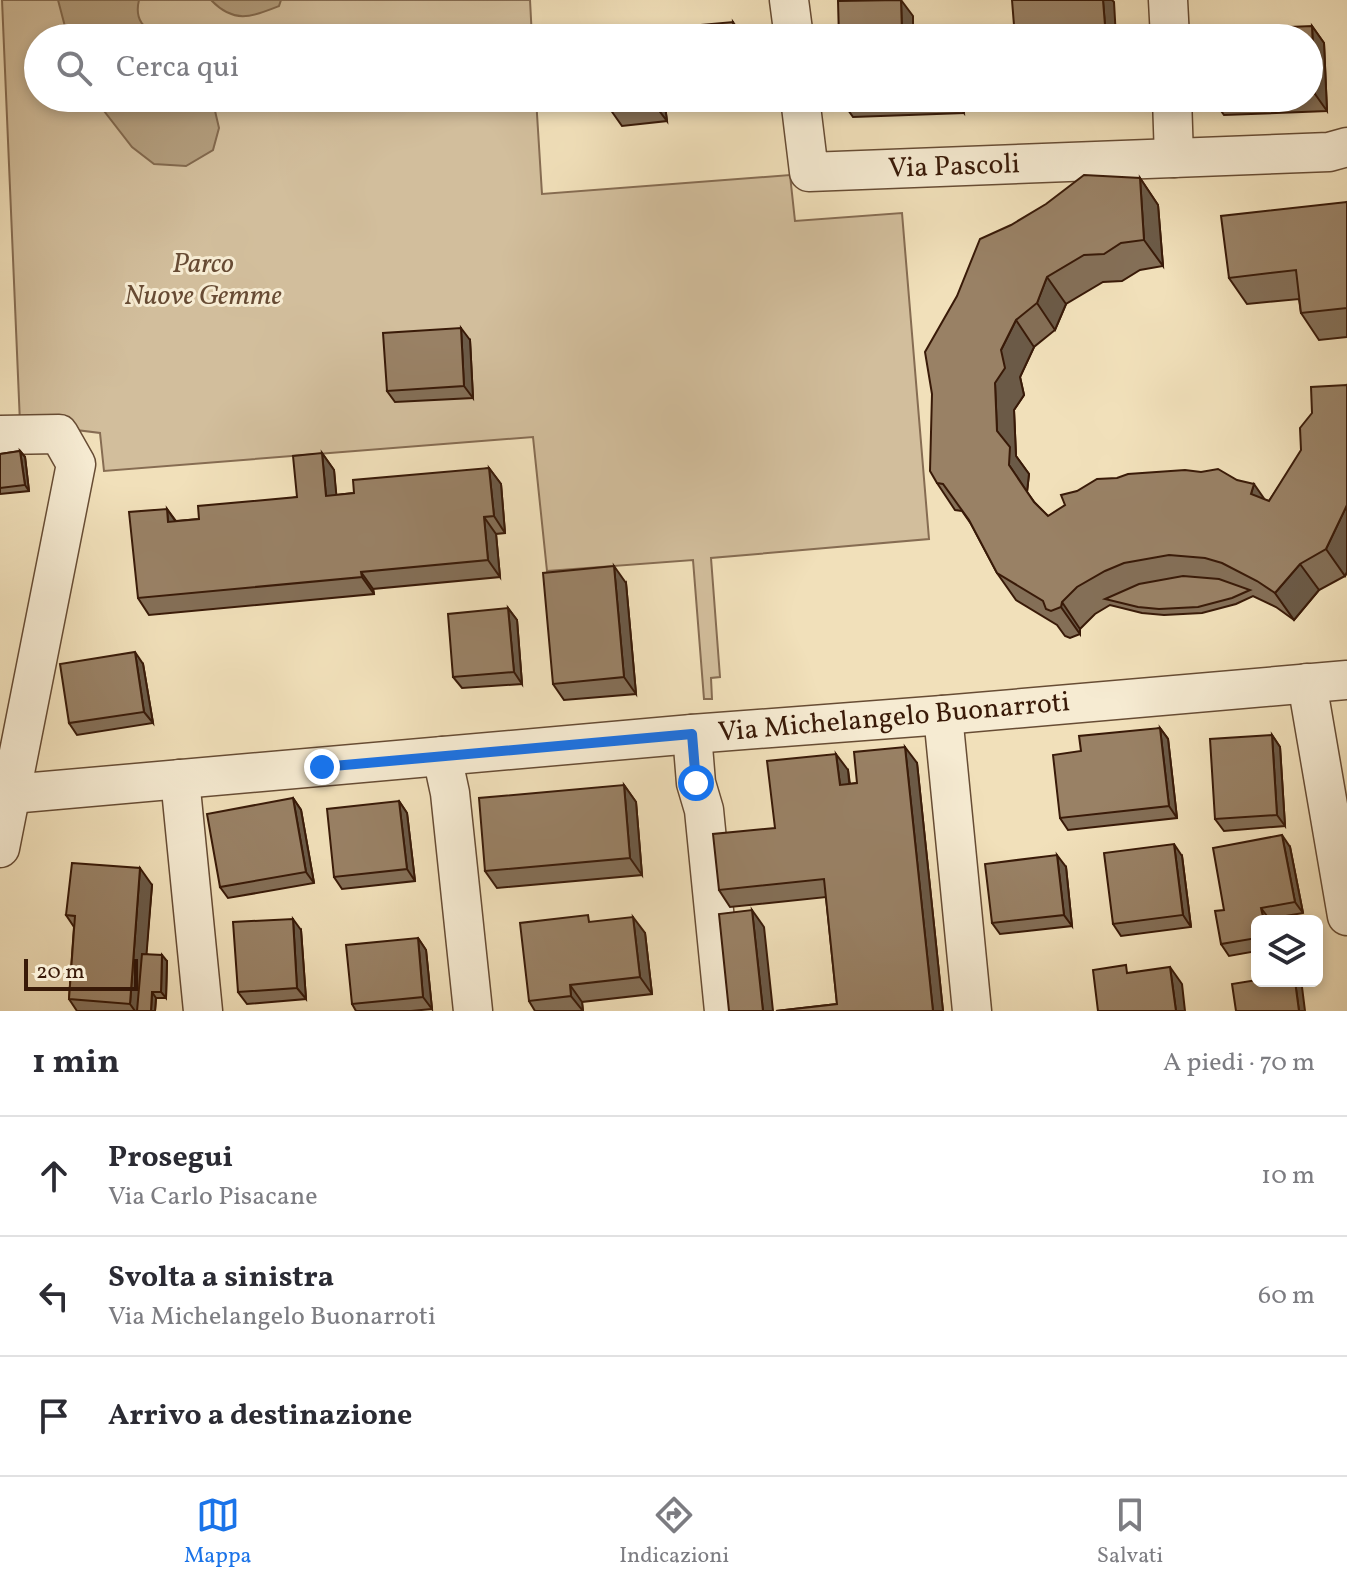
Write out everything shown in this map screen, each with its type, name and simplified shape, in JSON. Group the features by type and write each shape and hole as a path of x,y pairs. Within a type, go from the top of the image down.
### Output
{"street":[{"path":"789,0 792,24"},
{"path":"1168,0 1169,24"},
{"name":"Via Pascoli","path":"802,112 809,172 1341,151"},
{"path":"1172,112 1174,158"},
{"path":"0,435 59,434 76,464 0,848"},
{"name":"Via Michelangelo Buonarroti","path":"11,794 1347,680"},
{"path":"1307,683 1347,916"},
{"path":"943,715 972,1011"},
{"path":"692,734 696,783 704,810 724,1011"},
{"path":"442,756 450,793 473,1011"},
{"path":"180,779 203,1011"}],"green space":[{"name":"Parco Nuove Gemme","path":"2,0 530,0 531,24 24,24 24,112 537,112 542,194 790,175 795,221 902,213 929,539 711,558 720,677 711,678 712,699 704,699 693,560 547,571 533,437 104,471 100,433 20,423"}],"shaded area":[{"path":"58,0 139,0 138,13 143,24 64,24"},
{"path":"211,0 281,0 279,6 243,16 227,13"},
{"path":"105,112 215,112 219,128 213,150 186,166 154,164 132,147"}],"building":[{"path":"901,0 902,24 839,24 838,1"},
{"path":"1012,0 1103,0 1105,24 1014,24"},
{"path":"1084,175 1140,178 1144,240 1121,243 1104,254 1084,255 1047,277 1037,303 1016,320 1001,350 1005,368 995,383 997,431 1010,447 1009,465 1034,502 1048,516 1065,505 1061,495 1077,491 1097,479 1185,470 1201,472 1218,469 1237,480 1254,484 1251,494 1269,501 1301,450 1300,428 1312,413 1311,387 1347,385 1347,505 1326,549 1300,564 1275,593 1222,563 1205,558 1169,555 1124,563 1105,571 1077,587 1061,607 1051,611 1046,609 1043,601 997,573 969,520 930,471 932,394 925,352 957,296 980,239 1046,204"},
{"path":"1347,202 1347,308 1301,313 1296,270 1229,278 1221,216"},
{"path":"461,328 464,386 387,391 383,333"},
{"path":"20,451 25,485 0,488 0,454"},
{"path":"322,453 326,496 354,493 353,480 489,468 494,516 484,517 488,560 361,572 362,577 138,598 129,512 167,509 168,522 199,519 198,506 297,497 293,456"},
{"path":"614,566 624,677 553,684 543,573"},
{"path":"1183,576 1219,579 1250,590 1198,607 1159,609 1105,599 1139,584"},
{"path":"508,608 514,672 453,677 448,614"},
{"path":"135,652 144,712 69,723 60,664"},
{"path":"1160,728 1169,806 1060,818 1053,755 1081,751 1079,736"},
{"path":"1272,735 1277,815 1215,819 1210,739"},
{"path":"905,747 933,1011 776,1011 837,1004 824,879 719,890 713,834 775,828 767,761 836,754 840,785 857,783 854,752"},
{"path":"624,785 630,858 485,871 479,798"},
{"path":"293,798 306,872 220,887 207,814"},
{"path":"399,801 407,869 334,877 327,809"},
{"path":"1282,835 1295,902 1261,908 1263,915 1251,915 1251,939 1221,944 1215,911 1224,910 1213,848"},
{"path":"1174,844 1183,915 1113,924 1104,853"},
{"path":"1057,855 1064,915 992,923 985,864"},
{"path":"72,863 140,868 130,1004 69,999 75,916 66,915"},
{"path":"752,910 763,1011 729,1011 719,914"},
{"path":"588,915 589,922 633,917 640,977 570,985 571,996 529,1001 520,923"},
{"path":"293,919 297,988 238,992 233,922"},
{"path":"418,938 423,997 352,1004 346,945"},
{"path":"142,954 162,955 161,992 152,992 151,1011 137,1011"},
{"path":"1126,965 1127,973 1170,967 1176,1011 1098,1011 1093,970"},
{"path":"1251,981 1251,987 1296,987 1299,1011 1236,1011 1232,984"}],"route":[{"path":"322,767 692,734 696,783"}]}
